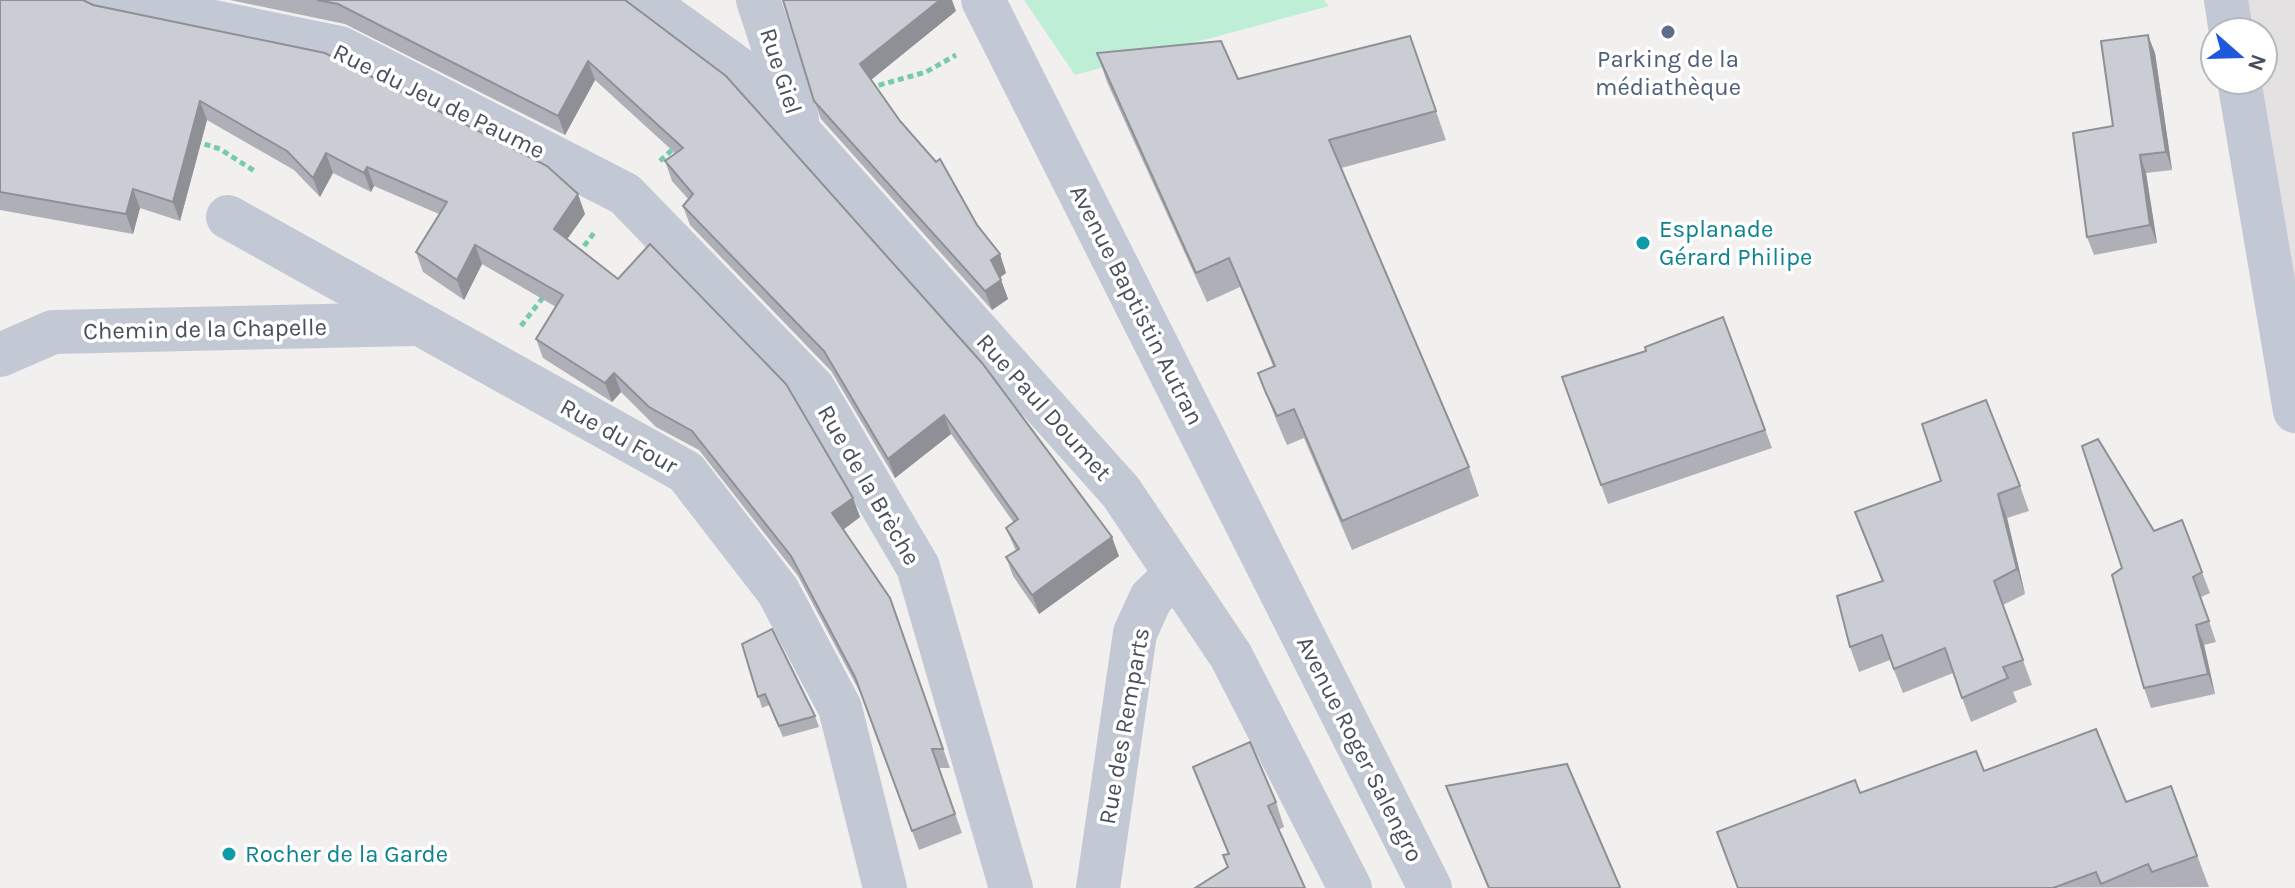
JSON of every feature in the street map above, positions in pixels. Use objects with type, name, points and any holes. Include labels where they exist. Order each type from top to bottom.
[{"type":"street","name":"Rue du Jeu de Paume","points":[[106,0],[340,48],[625,194]]},
{"type":"street","name":"Rue Paul Doumet","points":[[643,0],[750,77],[1121,492],[1174,576],[1231,656],[1350,888]]},
{"type":"street","name":"Rue Giel","points":[[758,0],[805,142]]},
{"type":"street","name":"Avenue Baptistin Autran","points":[[983,0],[1291,611]]},
{"type":"street","points":[[2242,96],[2295,411]]},
{"type":"street","name":"Rue de la Brèche","points":[[625,194],[813,388],[918,567],[1011,888]]},
{"type":"street","name":"Rue du Four","points":[[228,217],[414,324],[686,472],[778,591],[840,708],[885,888]]},
{"type":"street","name":"Chemin de la Chapelle","points":[[0,355],[53,332],[414,324]]},
{"type":"street","name":"Rue des Remparts","points":[[1098,888],[1135,633],[1151,598],[1174,576]]},
{"type":"street","name":"Avenue Roger Salengro","points":[[1291,611],[1430,888]]},
{"type":"path","points":[[863,90],[926,72],[959,53]]},
{"type":"path","points":[[574,258],[625,194],[682,141]]},
{"type":"path","points":[[542,394],[517,331],[546,294]]},
{"type":"shaded area","points":[[2226,0],[2295,0],[2295,411],[2242,96],[2279,96],[2279,16],[2228,16]]},
{"type":"green space","points":[[1024,0],[1324,0],[1329,6],[1075,75]]},
{"type":"building","points":[[0,0],[83,0],[93,5],[325,53],[547,166],[578,194],[554,229],[618,279],[650,244],[786,384],[853,498],[832,513],[890,598],[943,749],[932,749],[955,814],[912,831],[855,677],[791,556],[692,431],[649,407],[614,373],[605,383],[536,339],[563,295],[475,245],[457,280],[416,252],[447,202],[367,167],[364,173],[326,153],[313,178],[287,151],[200,101],[173,202],[133,189],[126,214],[0,192]]},
{"type":"building","points":[[317,0],[625,0],[726,76],[982,363],[1112,537],[1032,595],[1006,557],[1019,549],[1006,528],[1018,519],[944,415],[888,459],[824,351],[683,206],[693,194],[665,161],[683,148],[588,61],[558,116],[338,4]]},
{"type":"building","points":[[783,0],[940,0],[860,64],[900,121],[936,162],[940,159],[977,225],[1000,254],[991,260],[1001,280],[985,291],[814,101]]},
{"type":"building","points":[[2148,35],[2166,152],[2140,155],[2150,225],[2087,237],[2073,133],[2113,126],[2101,41]]},
{"type":"building","points":[[1410,36],[1436,111],[1329,140],[1469,467],[1342,521],[1294,409],[1277,416],[1266,393],[1258,373],[1275,366],[1229,258],[1196,273],[1097,53],[1221,41],[1238,79]]},
{"type":"building","points":[[1723,317],[1765,430],[1601,485],[1562,377],[1646,351],[1645,347]]},
{"type":"building","points":[[1986,400],[2020,486],[1998,494],[2017,569],[1994,581],[2023,660],[2003,667],[2008,678],[1962,698],[1945,648],[1894,669],[1882,635],[1850,647],[1837,596],[1883,581],[1855,512],[1941,481],[1922,424]]},
{"type":"building","points":[[2098,439],[2154,531],[2182,520],[2202,572],[2193,577],[2209,621],[2196,625],[2208,674],[2144,688],[2112,575],[2122,568],[2082,446]]},
{"type":"building","points":[[772,629],[815,716],[779,726],[765,694],[758,697],[742,644]]},
{"type":"building","points":[[2096,729],[2126,802],[2171,786],[2197,856],[2152,872],[2148,864],[2101,884],[2096,872],[2053,888],[1738,888],[1717,832],[1855,780],[1860,793],[1976,751],[1984,771]]},
{"type":"building","points":[[1250,742],[1276,802],[1268,806],[1305,888],[1195,888],[1228,867],[1223,855],[1229,854],[1193,767]]},
{"type":"building","points":[[1567,764],[1620,887],[1489,888],[1446,786]]},
{"type":"place","name":"Parking de la médiathèque","points":[[1668,32]]},
{"type":"place","name":"Esplanade Gérard Philipe","points":[[1643,243]]},
{"type":"place","name":"Rocher de la Garde","points":[[229,854]]}]
